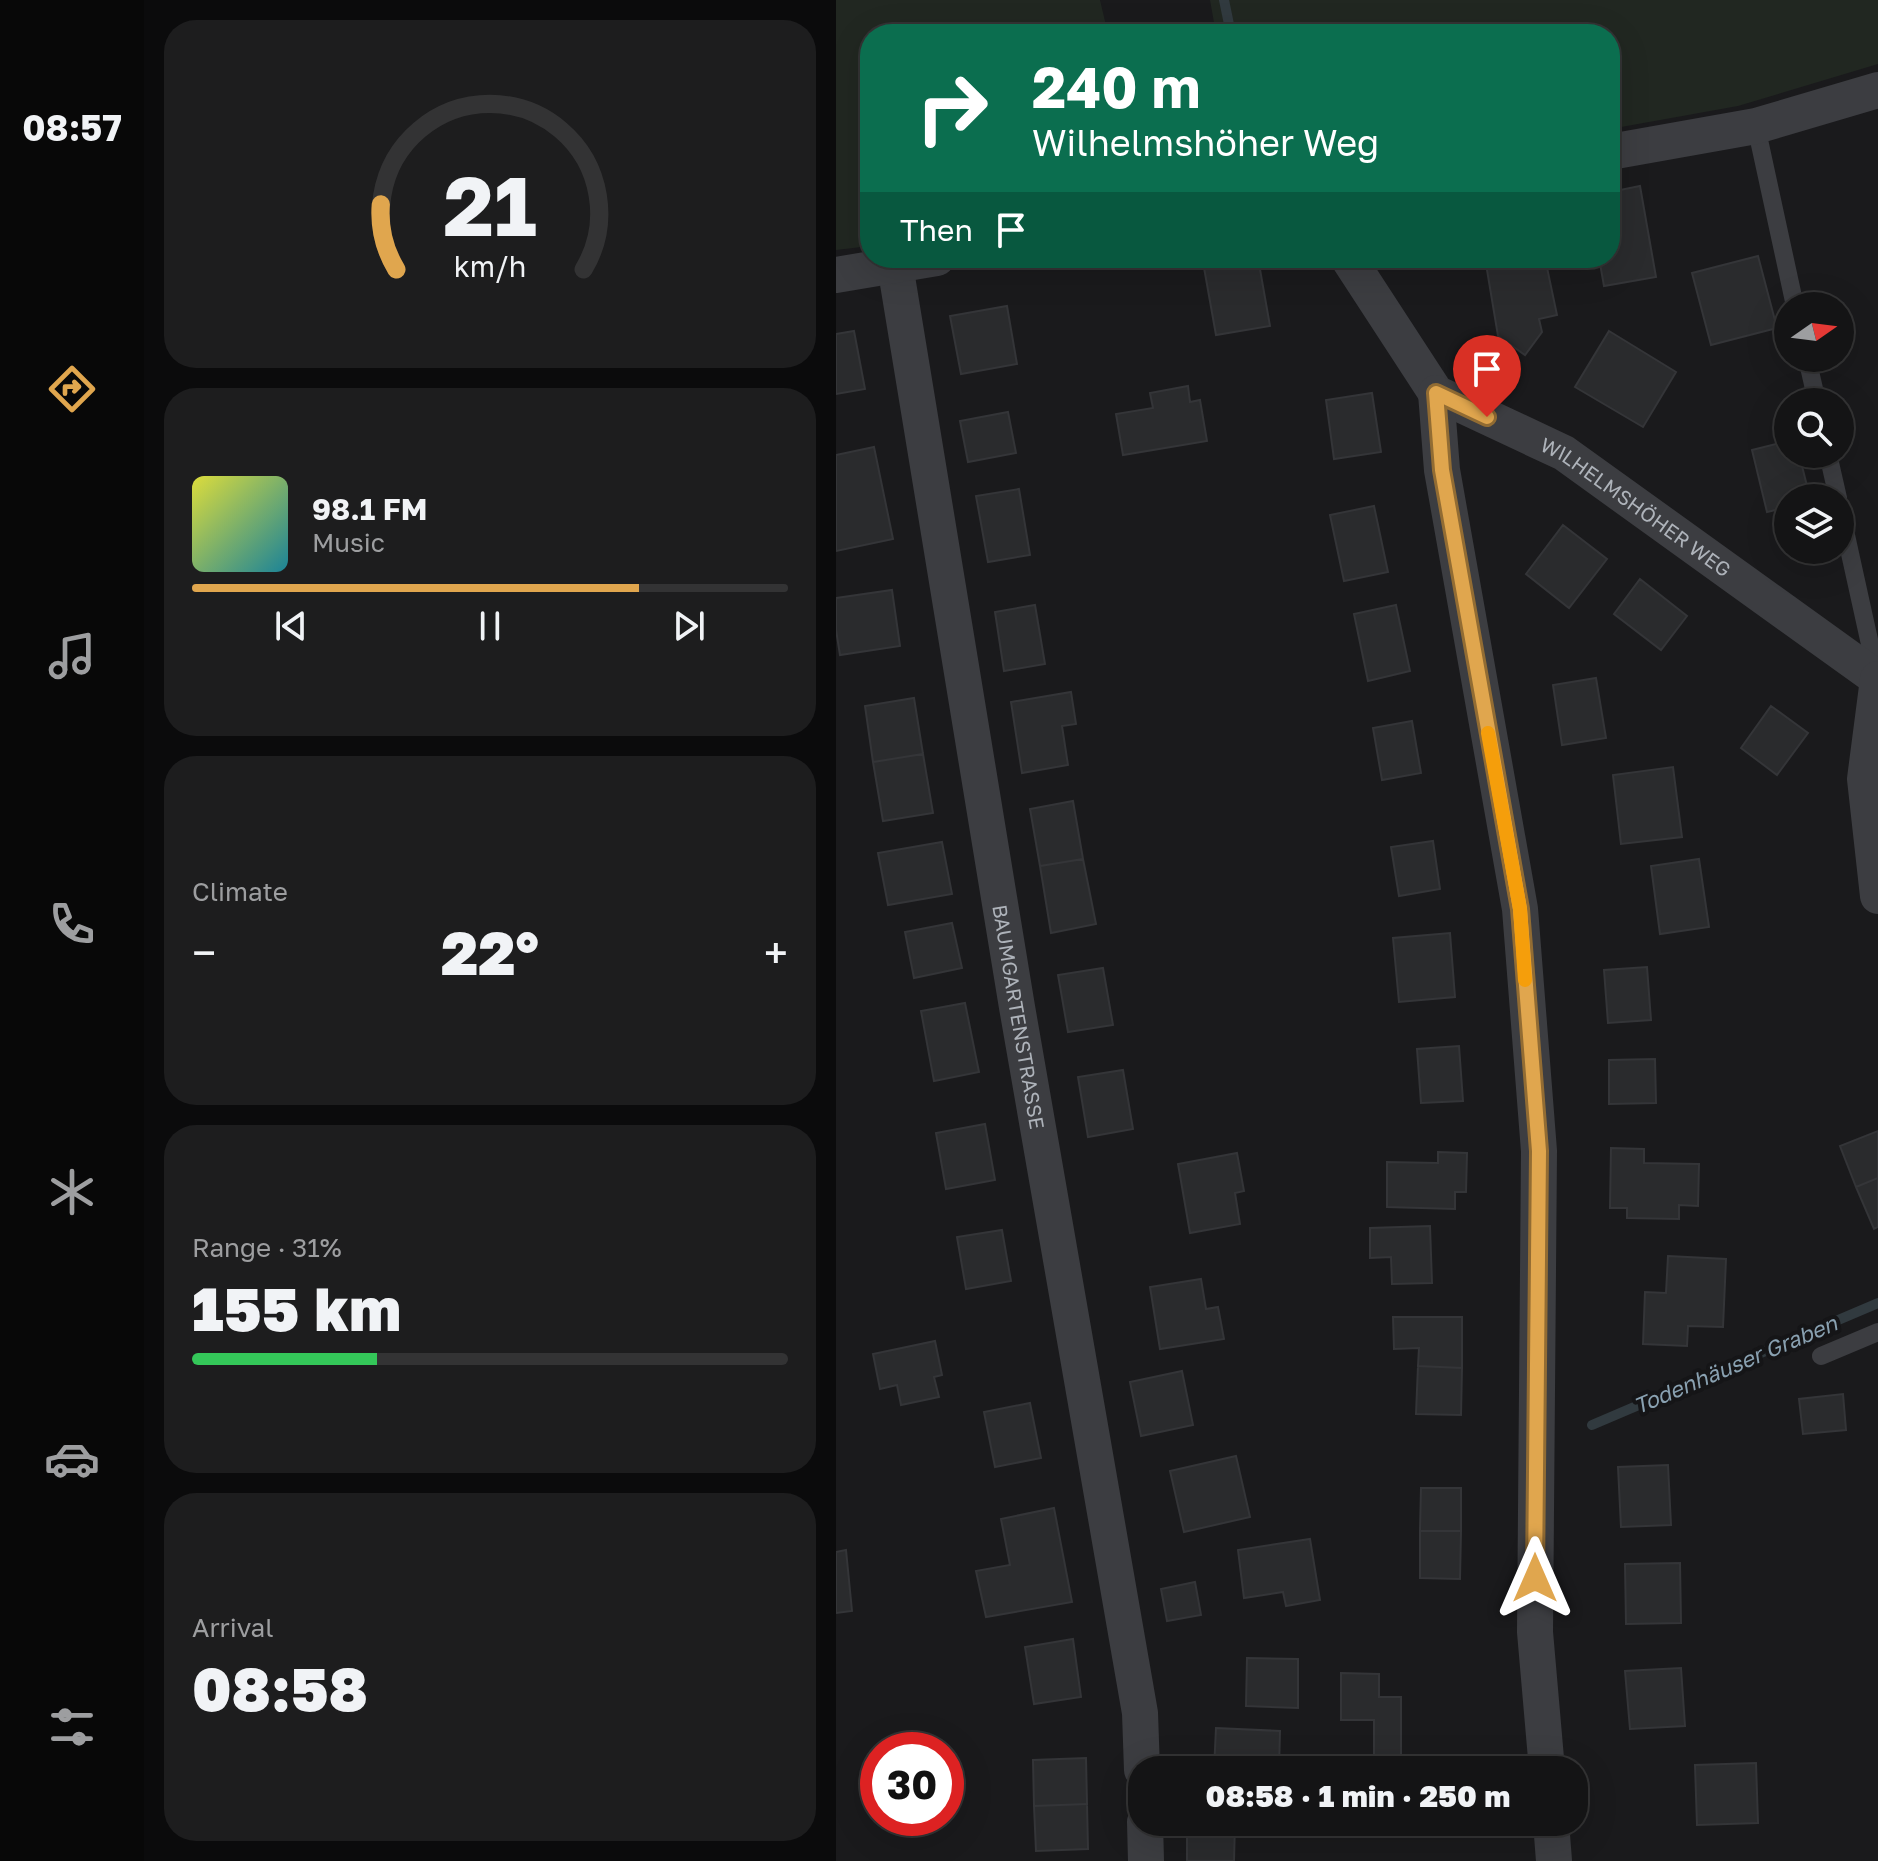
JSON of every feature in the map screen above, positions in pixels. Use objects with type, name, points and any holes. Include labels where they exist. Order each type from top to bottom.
[{"type":"street","points":[[1620,150],[1756,126],[1878,90]]},
{"type":"street","points":[[836,275],[877,268]]},
{"type":"street","name":"BAUMGARTENSTRASSE","points":[[895,268],[1020,1022],[1140,1713],[1142,1756]]},
{"type":"street","points":[[1355,268],[1436,393],[1442,470],[1520,909],[1539,1151],[1535,1632],[1546,1756]]},
{"type":"street","name":"WILHELMSHÖHER WEG","points":[[1436,393],[1564,453],[1878,679]]},
{"type":"street","points":[[1878,679],[1865,779],[1878,896]]},
{"type":"street","points":[[1145,1836],[1146,1861]]},
{"type":"street","points":[[1552,1836],[1554,1861]]},
{"type":"lane","points":[[1756,126],[1792,292]]},
{"type":"lane","points":[[1852,564],[1878,679]]},
{"type":"lane","points":[[1821,1356],[1878,1332]]},
{"type":"shaded area","points":[[836,0],[1100,0],[1106,24],[860,24],[860,247],[836,250]]},
{"type":"shaded area","points":[[1210,0],[1878,0],[1878,64],[1738,106],[1620,127],[1620,24],[1214,24]]},
{"type":"building","points":[[1640,186],[1656,277],[1604,286],[1601,268],[1620,268],[1620,190]]},
{"type":"building","points":[[1758,256],[1774,317],[1774,329],[1711,345],[1692,273]]},
{"type":"building","points":[[1204,268],[1260,268],[1270,326],[1216,335]]},
{"type":"building","points":[[1487,268],[1547,268],[1557,315],[1539,319],[1542,332],[1525,355],[1498,336]]},
{"type":"building","points":[[1007,306],[1017,364],[961,374],[950,316]]},
{"type":"building","points":[[854,331],[865,389],[836,394],[836,334]]},
{"type":"building","points":[[1609,331],[1676,372],[1643,427],[1575,387]]},
{"type":"building","points":[[1188,386],[1190,402],[1200,400],[1207,441],[1123,455],[1116,414],[1153,408],[1150,393]]},
{"type":"building","points":[[1372,393],[1381,452],[1334,459],[1326,400]]},
{"type":"building","points":[[1008,412],[1016,453],[968,462],[960,421]]},
{"type":"building","points":[[1774,444],[1774,468],[1802,468],[1806,484],[1774,484],[1774,510],[1767,512],[1752,450]]},
{"type":"building","points":[[874,447],[893,539],[836,551],[836,455]]},
{"type":"building","points":[[1019,489],[1030,555],[988,562],[976,496]]},
{"type":"building","points":[[1374,506],[1388,572],[1344,581],[1330,515]]},
{"type":"building","points":[[1563,525],[1607,559],[1569,608],[1526,574]]},
{"type":"building","points":[[1640,579],[1687,616],[1661,650],[1614,614]]},
{"type":"building","points":[[892,590],[900,646],[840,655],[836,598]]},
{"type":"building","points":[[1035,605],[1045,664],[1004,671],[995,612]]},
{"type":"building","points":[[1396,605],[1410,671],[1368,681],[1354,614]]},
{"type":"building","points":[[1596,678],[1606,738],[1562,745],[1553,685]]},
{"type":"building","points":[[1071,692],[1076,724],[1062,726],[1068,765],[1022,773],[1011,702]]},
{"type":"building","points":[[914,698],[923,754],[873,762],[865,706]]},
{"type":"building","points":[[1771,706],[1808,733],[1777,775],[1741,748]]},
{"type":"building","points":[[1412,721],[1421,773],[1382,780],[1373,728]]},
{"type":"building","points":[[923,754],[933,813],[883,821],[873,762]]},
{"type":"building","points":[[1673,767],[1682,837],[1621,844],[1613,775]]},
{"type":"building","points":[[1073,801],[1083,859],[1040,866],[1030,809]]},
{"type":"building","points":[[1433,841],[1440,889],[1399,896],[1391,847]]},
{"type":"building","points":[[942,842],[952,894],[888,905],[878,853]]},
{"type":"building","points":[[1083,859],[1096,924],[1051,933],[1040,866]]},
{"type":"building","points":[[1699,859],[1709,927],[1660,934],[1651,866]]},
{"type":"building","points":[[952,923],[962,968],[914,978],[905,932]]},
{"type":"building","points":[[1450,933],[1455,997],[1399,1002],[1393,938]]},
{"type":"building","points":[[1647,967],[1651,1020],[1608,1023],[1604,970]]},
{"type":"building","points":[[1103,968],[1113,1025],[1068,1032],[1058,975]]},
{"type":"building","points":[[965,1003],[979,1072],[934,1081],[921,1011]]},
{"type":"building","points":[[1459,1046],[1463,1101],[1421,1103],[1417,1049]]},
{"type":"building","points":[[1655,1059],[1656,1103],[1609,1104],[1609,1060]]},
{"type":"building","points":[[1123,1070],[1133,1129],[1088,1137],[1078,1077]]},
{"type":"building","points":[[985,1124],[995,1180],[946,1189],[936,1133]]},
{"type":"building","points":[[1878,1131],[1878,1178],[1856,1187],[1840,1146]]},
{"type":"building","points":[[1611,1148],[1644,1149],[1644,1163],[1699,1164],[1698,1206],[1679,1205],[1679,1219],[1627,1218],[1627,1208],[1610,1208]]},
{"type":"building","points":[[1438,1152],[1467,1153],[1466,1192],[1455,1192],[1455,1209],[1387,1207],[1387,1162],[1438,1163]]},
{"type":"building","points":[[1237,1153],[1244,1191],[1235,1193],[1240,1224],[1190,1233],[1178,1164]]},
{"type":"building","points":[[1878,1178],[1878,1227],[1874,1229],[1856,1187]]},
{"type":"building","points":[[1430,1226],[1432,1283],[1392,1284],[1391,1257],[1370,1258],[1370,1228]]},
{"type":"building","points":[[1002,1230],[1011,1281],[966,1289],[957,1237]]},
{"type":"building","points":[[1668,1256],[1726,1259],[1723,1327],[1688,1326],[1687,1346],[1643,1344],[1645,1292],[1666,1293]]},
{"type":"building","points":[[1201,1279],[1206,1309],[1218,1307],[1224,1339],[1160,1349],[1150,1287]]},
{"type":"building","points":[[1393,1317],[1462,1317],[1462,1368],[1418,1366],[1419,1348],[1394,1349]]},
{"type":"building","points":[[935,1341],[942,1375],[934,1377],[939,1397],[901,1405],[897,1385],[880,1389],[873,1354]]},
{"type":"building","points":[[1418,1366],[1462,1368],[1461,1415],[1416,1414]]},
{"type":"building","points":[[1182,1371],[1193,1425],[1141,1436],[1130,1382]]},
{"type":"building","points":[[1843,1394],[1846,1430],[1803,1434],[1799,1399]]},
{"type":"building","points":[[1030,1403],[1041,1458],[995,1467],[984,1412]]},
{"type":"building","points":[[1236,1456],[1250,1517],[1184,1532],[1170,1471]]},
{"type":"building","points":[[1668,1465],[1671,1525],[1621,1527],[1618,1467]]},
{"type":"building","points":[[1421,1488],[1461,1488],[1461,1531],[1420,1531]]},
{"type":"building","points":[[1054,1508],[1072,1602],[986,1617],[976,1571],[1010,1565],[1001,1519]]},
{"type":"building","points":[[1420,1531],[1461,1531],[1460,1579],[1420,1578]]},
{"type":"building","points":[[1310,1539],[1320,1600],[1286,1606],[1283,1592],[1244,1598],[1238,1550]]},
{"type":"building","points":[[846,1550],[852,1611],[836,1613],[836,1552]]},
{"type":"building","points":[[1680,1563],[1681,1623],[1626,1624],[1625,1564]]},
{"type":"building","points":[[1195,1582],[1201,1615],[1167,1621],[1161,1589]]},
{"type":"building","points":[[1073,1639],[1081,1697],[1034,1704],[1025,1647]]},
{"type":"building","points":[[1247,1658],[1298,1659],[1298,1708],[1246,1706]]},
{"type":"building","points":[[1681,1668],[1685,1726],[1630,1729],[1625,1671]]},
{"type":"building","points":[[1341,1673],[1379,1674],[1379,1697],[1401,1697],[1401,1756],[1374,1756],[1374,1720],[1341,1720]]},
{"type":"building","points":[[1216,1728],[1280,1731],[1279,1756],[1215,1756]]},
{"type":"building","points":[[1086,1758],[1087,1804],[1034,1806],[1033,1760]]},
{"type":"building","points":[[1756,1763],[1758,1823],[1697,1825],[1695,1765]]},
{"type":"building","points":[[1087,1804],[1088,1849],[1036,1851],[1034,1806]]},
{"type":"building","points":[[1187,1836],[1235,1836],[1234,1861],[1187,1861]]},
{"type":"waterway","points":[[1224,0],[1229,24]]},
{"type":"waterway","name":"Todenhäuser Graben","points":[[1592,1425],[1878,1303]]},
{"type":"slow traffic","points":[[1488,733],[1520,909],[1525,980]]},
{"type":"route","points":[[1487,417],[1436,393],[1442,470],[1520,909],[1539,1151],[1535,1578]]}]
